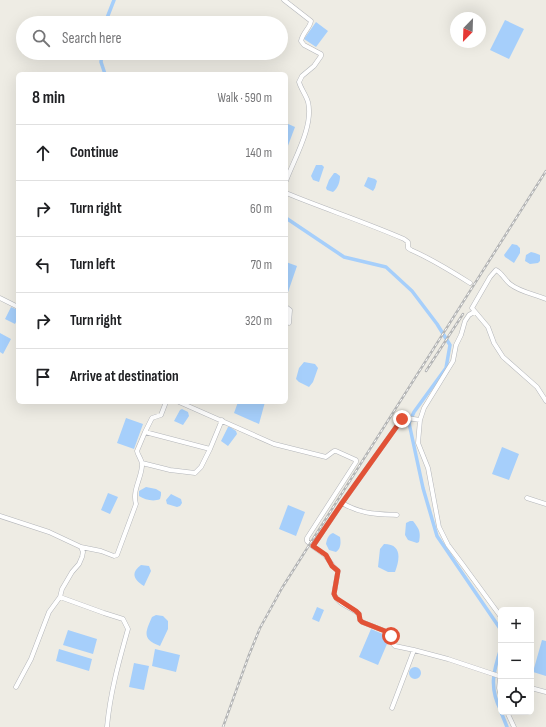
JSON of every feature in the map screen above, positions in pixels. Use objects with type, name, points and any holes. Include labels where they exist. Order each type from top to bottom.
[{"type":"street","points":[[284,0],[310,21],[310,24],[302,35],[301,41],[304,45],[321,54],[314,66],[302,76],[299,82],[307,100],[308,115],[303,138],[288,176]]},
{"type":"street","points":[[288,194],[363,221],[407,240],[408,248],[410,250],[430,258],[437,264],[470,283]]},
{"type":"street","points":[[546,299],[514,286],[496,270],[490,277],[472,308],[488,327],[494,343],[503,357],[537,387],[546,401]]},
{"type":"street","points":[[0,298],[16,306]]},
{"type":"street","points":[[288,308],[290,310],[289,323]]},
{"type":"street","points":[[474,312],[469,315],[465,321],[456,345],[453,361],[424,408],[420,420],[418,443],[428,468],[439,526],[448,546],[464,565],[498,613]]},
{"type":"street","points":[[0,516],[49,532],[81,547],[101,551],[114,556],[117,555],[136,504],[135,497],[142,465],[137,451],[152,418],[156,418],[161,415],[165,404]]},
{"type":"street","points":[[184,404],[284,448],[326,457],[336,451],[356,460],[307,536],[307,541],[326,555],[332,566],[338,571],[334,594],[336,598],[356,611],[362,622],[390,633],[392,644],[395,646],[448,659],[498,677]]},
{"type":"street","points":[[313,546],[402,419],[407,418],[420,420]]},
{"type":"street","points":[[142,462],[170,470],[196,473],[201,467],[210,449],[222,420]]},
{"type":"street","points":[[145,432],[210,449]]},
{"type":"street","points":[[527,498],[546,504]]},
{"type":"street","points":[[342,503],[370,514],[397,515]]},
{"type":"street","points":[[16,687],[31,660],[48,612],[60,597],[65,583],[79,564],[82,557],[81,547]]},
{"type":"street","points":[[60,597],[123,619],[128,629],[111,696],[107,727]]},
{"type":"street","points":[[392,708],[414,650]]},
{"type":"street","points":[[534,689],[546,692]]},
{"type":"street","points":[[508,715],[514,727]]},
{"type":"water","points":[[505,20],[524,29],[509,59],[490,50]]},
{"type":"water","points":[[316,22],[328,31],[316,47],[304,39]]},
{"type":"water","points":[[288,124],[295,127],[288,146]]},
{"type":"water","points":[[316,165],[322,165],[324,167],[319,182],[313,180],[311,176]]},
{"type":"water","points":[[334,173],[340,176],[340,178],[337,187],[333,192],[327,190],[326,188]]},
{"type":"water","points":[[368,177],[377,181],[373,191],[364,186]]},
{"type":"water","points":[[512,244],[517,245],[520,248],[520,253],[514,263],[504,255]]},
{"type":"water","points":[[531,252],[540,255],[540,261],[538,263],[530,264],[525,261],[526,255]]},
{"type":"water","points":[[288,263],[297,266],[288,292]]},
{"type":"water","points":[[11,307],[16,309],[15,324],[5,319]]},
{"type":"water","points":[[0,333],[11,339],[3,354],[0,352]]},
{"type":"water","points":[[304,362],[315,364],[318,368],[313,382],[309,387],[296,379],[299,368]]},
{"type":"water","points":[[237,404],[264,404],[259,424],[234,413]]},
{"type":"water","points":[[182,409],[188,412],[189,416],[183,425],[174,421]]},
{"type":"water","points":[[126,418],[143,424],[134,449],[117,443]]},
{"type":"water","points":[[228,427],[236,431],[237,434],[228,446],[221,441]]},
{"type":"water","points":[[502,447],[519,454],[509,480],[492,474]]},
{"type":"water","points":[[146,487],[156,489],[161,492],[160,499],[150,500],[139,496],[139,491]]},
{"type":"water","points":[[108,493],[118,497],[110,514],[101,510]]},
{"type":"water","points":[[171,494],[181,499],[182,503],[180,506],[177,507],[167,504],[166,500]]},
{"type":"water","points":[[288,505],[305,512],[296,536],[279,529]]},
{"type":"water","points":[[413,521],[419,530],[419,542],[417,543],[408,540],[405,535],[406,523]]},
{"type":"water","points":[[333,533],[340,537],[340,547],[336,552],[329,550],[326,544],[328,537]]},
{"type":"water","points":[[384,544],[390,545],[397,549],[398,562],[395,572],[388,572],[378,567],[380,549]]},
{"type":"water","points":[[141,565],[149,566],[151,571],[144,586],[136,579],[134,574]]},
{"type":"water","points":[[317,607],[324,610],[319,622],[312,619]]},
{"type":"water","points":[[156,615],[163,616],[168,621],[168,629],[160,646],[150,641],[147,635],[152,617]]},
{"type":"water","points":[[371,629],[390,637],[378,665],[359,657]]},
{"type":"water","points":[[68,630],[97,639],[93,654],[63,645]]},
{"type":"water","points":[[542,640],[546,641],[546,676],[534,672]]},
{"type":"water","points":[[59,649],[92,659],[89,671],[56,661]]},
{"type":"water","points":[[155,649],[180,655],[176,672],[152,666]]},
{"type":"water","points":[[134,663],[149,666],[144,690],[129,687]]},
{"type":"water","points":[[413,667],[417,667],[421,673],[417,679],[413,679],[409,675],[409,671]]},
{"type":"waterway","points":[[108,16],[114,0]]},
{"type":"waterway","points":[[101,60],[104,72]]},
{"type":"waterway","points":[[288,219],[344,257],[386,267],[412,291],[437,324],[450,345],[446,368],[414,412],[409,423],[423,488],[437,536],[498,626]]},
{"type":"waterway","points":[[498,658],[494,672],[494,687],[498,705]]},
{"type":"waterway","points":[[502,715],[507,727]]},
{"type":"railway","points":[[223,727],[260,628],[282,588],[546,171]]},
{"type":"railway","points":[[426,371],[463,314]]},
{"type":"route","points":[[391,636],[390,633],[362,622],[356,611],[336,598],[334,594],[338,571],[332,566],[330,559],[313,546],[402,419]]}]
